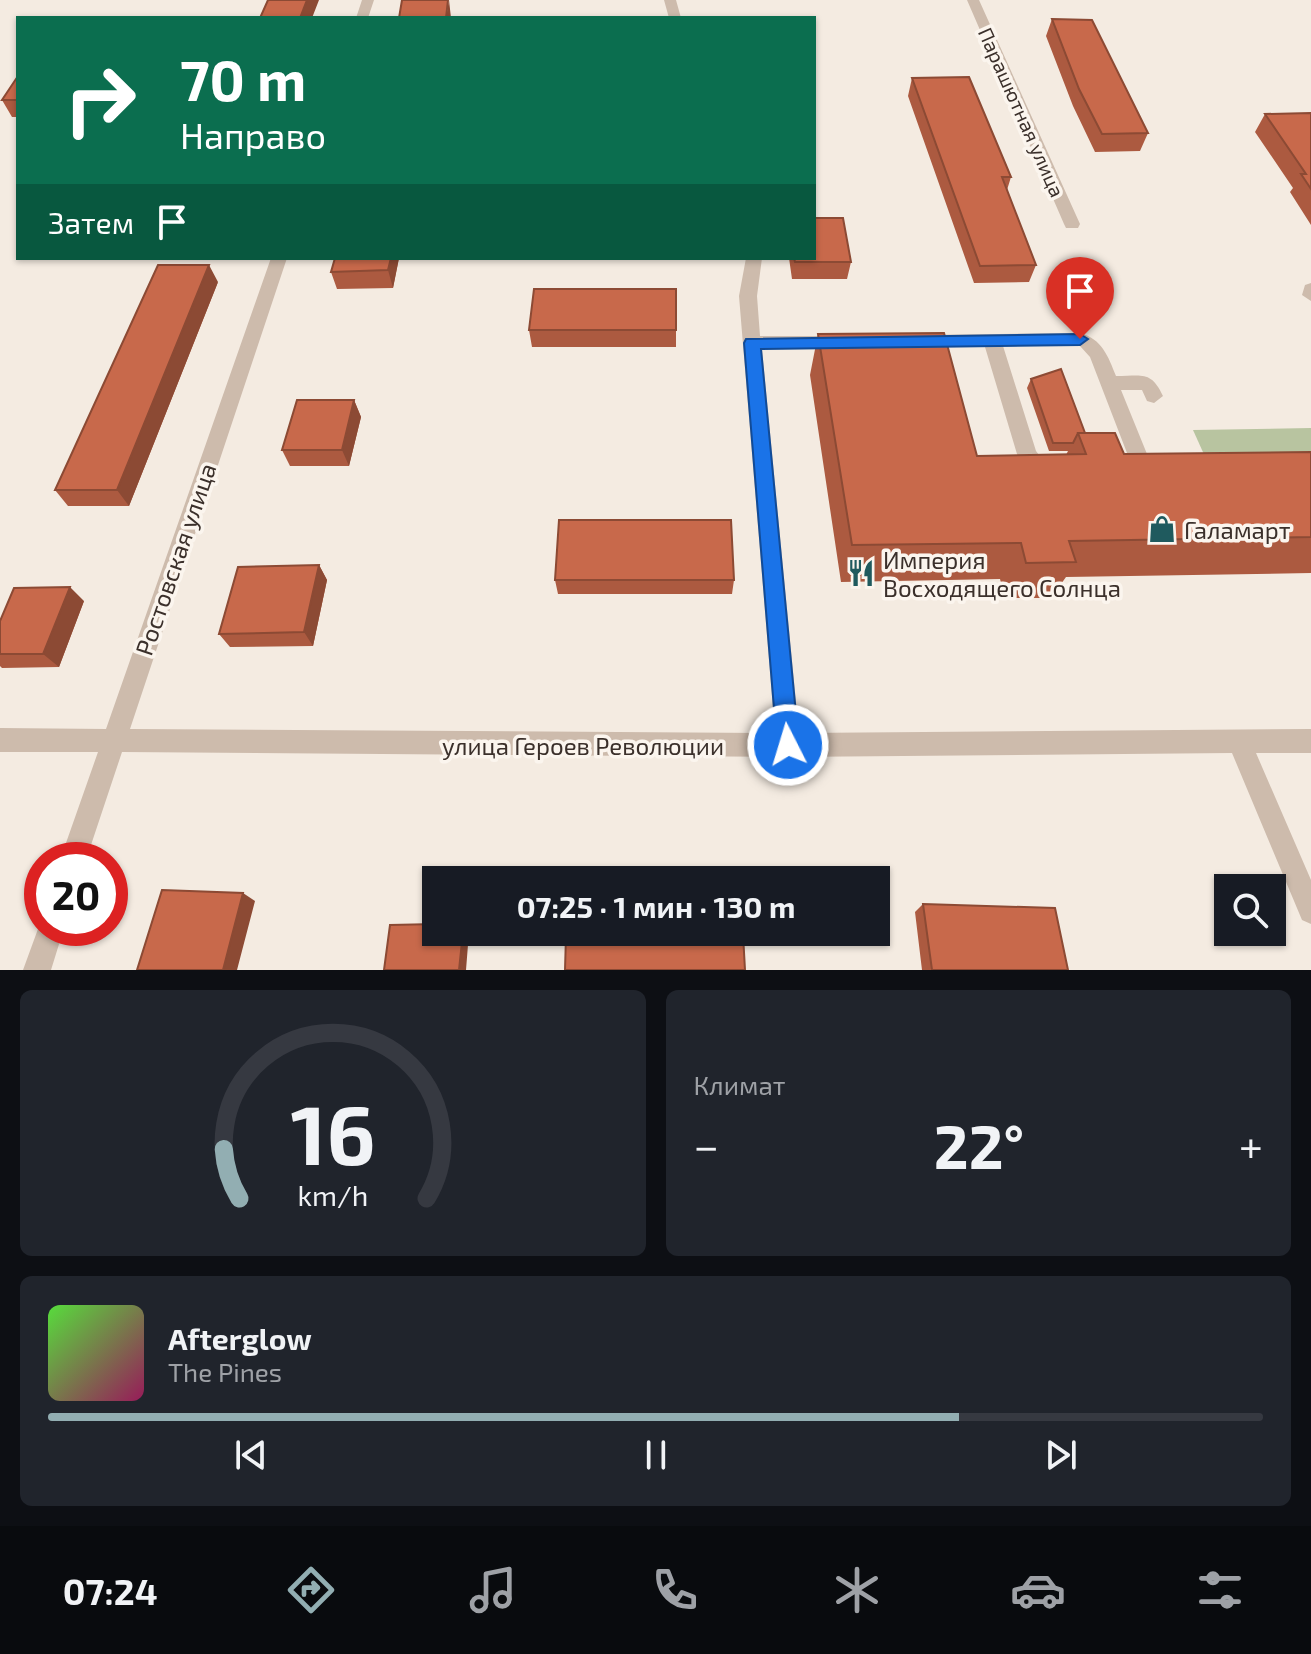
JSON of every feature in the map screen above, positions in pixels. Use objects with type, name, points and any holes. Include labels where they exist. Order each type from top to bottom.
[{"type":"street","name":"Парашютная улица","points":[[973,0],[1072,224]]},
{"type":"street","name":"Ростовская улица","points":[[79,842],[278,260]]},
{"type":"street","points":[[754,260],[748,296],[788,745]]},
{"type":"street","points":[[1311,289],[1311,295]]},
{"type":"street","points":[[900,342],[1080,339],[1089,342],[1096,349],[1137,454],[1136,459],[1129,463],[1100,463]]},
{"type":"street","points":[[992,341],[1027,454],[1033,462],[1042,464],[1071,463]]},
{"type":"street","points":[[752,343],[870,342]]},
{"type":"street","points":[[1109,383],[1148,383],[1154,396]]},
{"type":"street","name":"улица Героев Революции","points":[[0,740],[788,745],[1311,741]]},
{"type":"street","points":[[1239,742],[1311,911]]},
{"type":"street","points":[[37,970],[45,946]]},
{"type":"green space","points":[[1311,428],[1311,480],[1216,481],[1193,430]]},
{"type":"building","points":[[268,0],[307,0],[301,16],[261,16]]},
{"type":"building","points":[[402,0],[448,0],[446,16],[399,16]]},
{"type":"building","points":[[1052,19],[1092,20],[1148,133],[1102,134],[1079,89]]},
{"type":"building","points":[[969,77],[1011,177],[1002,177],[1036,265],[980,266],[912,78]]},
{"type":"building","points":[[16,79],[16,100],[2,100]]},
{"type":"building","points":[[1311,113],[1311,189],[1301,174],[1306,174],[1265,114]]},
{"type":"building","points":[[816,218],[843,218],[851,262],[795,262],[816,260]]},
{"type":"building","points":[[334,260],[390,260],[388,270],[331,272]]},
{"type":"building","points":[[158,265],[209,265],[117,490],[55,490]]},
{"type":"building","points":[[534,289],[676,289],[676,330],[529,330]]},
{"type":"building","points":[[944,333],[977,456],[1086,454],[1078,433],[1115,433],[1124,454],[1311,452],[1311,537],[1069,541],[1076,562],[1026,563],[1021,543],[852,545],[818,334]]},
{"type":"building","points":[[1061,369],[1085,433],[1078,433],[1073,443],[1053,443],[1031,379]]},
{"type":"building","points":[[297,400],[354,400],[342,450],[282,450]]},
{"type":"building","points":[[559,520],[731,520],[734,580],[555,580]]},
{"type":"building","points":[[319,565],[304,632],[219,634],[238,567]]},
{"type":"building","points":[[70,587],[43,654],[0,654],[0,621],[14,588]]},
{"type":"building","points":[[162,890],[243,893],[223,970],[137,970]]},
{"type":"building","points":[[923,904],[1055,908],[1068,970],[932,970]]},
{"type":"building","points":[[422,924],[422,946],[462,946],[459,970],[384,970],[390,925]]},
{"type":"building","points":[[566,946],[744,946],[745,970],[565,970]]},
{"type":"place","name":"Галамарт","points":[[1162,529]]},
{"type":"place","name":"Империя Восходящего Солнца","points":[[861,573]]},
{"type":"route","points":[[788,745],[752,343],[1080,339]]}]
